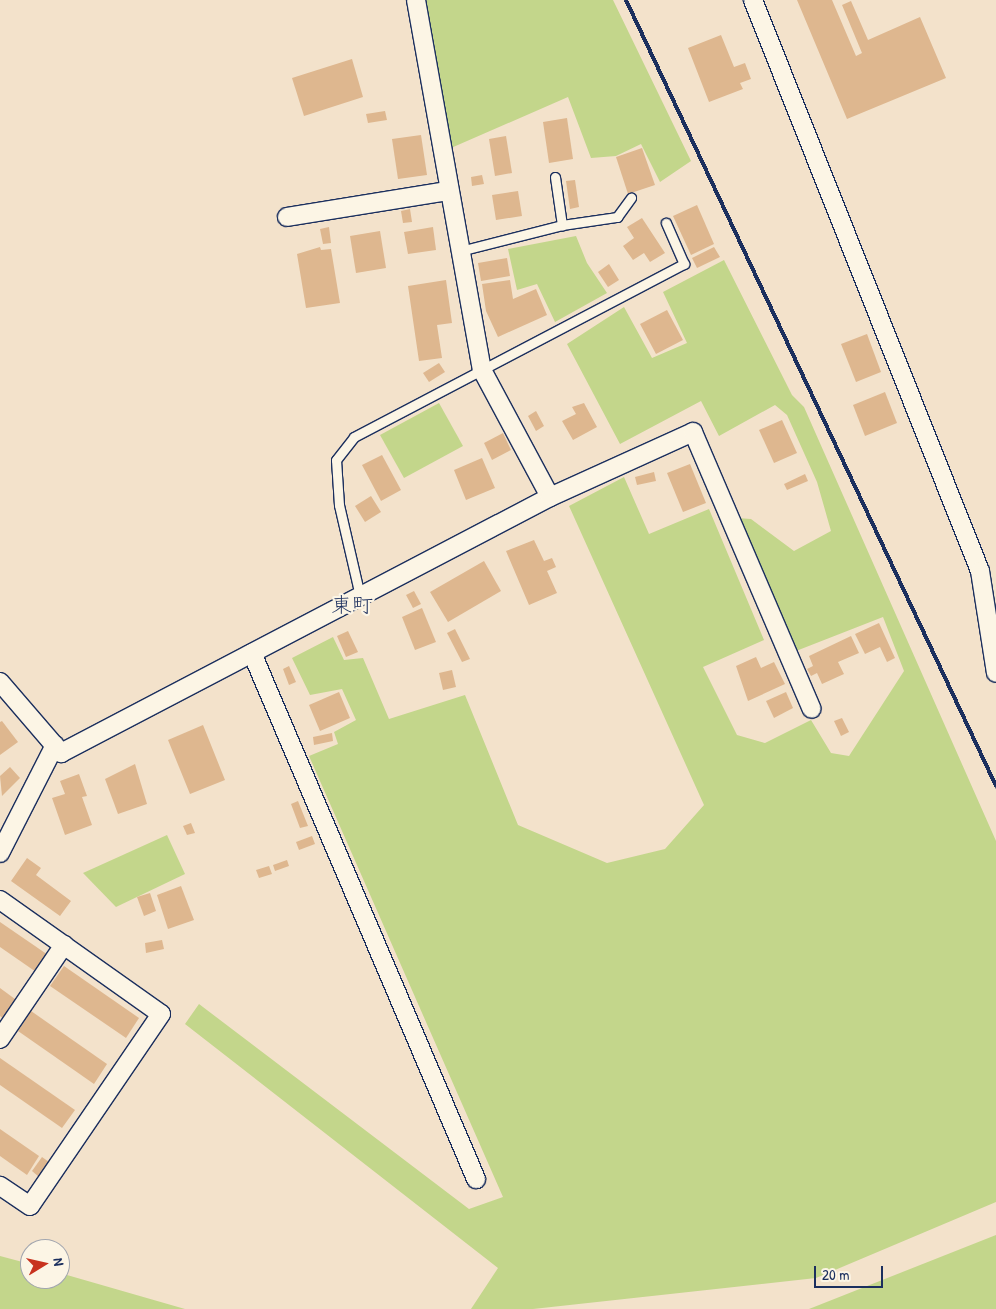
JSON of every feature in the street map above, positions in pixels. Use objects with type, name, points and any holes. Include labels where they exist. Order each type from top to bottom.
[{"type":"street","points":[[416,0],[448,191],[482,370],[550,497]]},
{"type":"street","points":[[753,0],[980,571],[992,607],[996,673]]},
{"type":"street","points":[[287,217],[448,191]]},
{"type":"street","points":[[0,682],[61,753],[550,497],[693,432],[812,710]]},
{"type":"street","points":[[252,653],[476,1180]]},
{"type":"street","points":[[0,853],[55,745]]},
{"type":"street","points":[[0,900],[161,1014],[30,1206],[0,1186]]},
{"type":"street","points":[[0,1039],[64,945]]},
{"type":"lane","points":[[556,177],[562,225]]},
{"type":"lane","points":[[460,251],[562,225],[617,217],[631,198]]},
{"type":"lane","points":[[360,596],[339,506],[336,460],[354,437],[684,264],[666,223]]},
{"type":"green space","points":[[426,0],[613,0],[691,161],[660,182],[641,144],[616,156],[591,158],[568,97],[451,148]]},
{"type":"green space","points":[[576,236],[587,263],[607,293],[555,322],[537,284],[517,290],[508,249]]},
{"type":"green space","points":[[724,260],[792,395],[804,407],[996,841],[996,1202],[816,1278],[533,1309],[471,1309],[498,1268],[185,1024],[199,1004],[469,1209],[503,1197],[309,756],[338,744],[334,732],[356,720],[342,689],[310,695],[292,658],[333,637],[344,660],[363,658],[389,719],[465,695],[518,825],[607,863],[665,849],[704,805],[569,506],[624,477],[649,534],[709,509],[764,640],[703,667],[737,735],[765,743],[811,720],[831,753],[849,756],[904,671],[883,617],[796,651],[737,518],[751,519],[794,551],[831,531],[817,482],[787,415],[775,405],[719,436],[701,401],[620,444],[567,344],[624,307],[652,358],[687,343],[663,292]]},
{"type":"green space","points":[[439,403],[463,446],[404,478],[380,435]]},
{"type":"green space","points":[[167,835],[185,874],[116,907],[83,873]]},
{"type":"green space","points":[[996,1235],[996,1309],[809,1309]]},
{"type":"green space","points":[[0,1256],[20,1261],[20,1289],[70,1289],[70,1276],[185,1309],[0,1309]]},
{"type":"building","points":[[797,0],[832,0],[856,56],[862,53],[842,5],[851,1],[868,40],[920,17],[946,78],[847,119]]},
{"type":"building","points":[[721,35],[734,67],[745,63],[751,79],[740,83],[743,89],[709,102],[688,48]]},
{"type":"building","points":[[352,59],[363,97],[304,116],[292,78]]},
{"type":"building","points":[[385,111],[387,120],[368,123],[366,114]]},
{"type":"building","points":[[567,118],[573,159],[549,163],[543,122]]},
{"type":"building","points":[[421,135],[427,175],[398,179],[392,139]]},
{"type":"building","points":[[506,136],[512,173],[495,176],[489,139]]},
{"type":"building","points":[[642,148],[655,185],[628,194],[616,157]]},
{"type":"building","points":[[482,175],[484,184],[472,186],[471,177]]},
{"type":"building","points":[[575,180],[579,207],[570,209],[566,181]]},
{"type":"building","points":[[518,191],[522,216],[496,220],[492,195]]},
{"type":"building","points":[[697,205],[714,244],[691,255],[673,216]]},
{"type":"building","points":[[410,209],[412,222],[403,223],[401,211]]},
{"type":"building","points":[[642,218],[665,253],[650,262],[644,253],[633,260],[623,246],[634,238],[627,227]]},
{"type":"building","points":[[329,227],[331,243],[323,244],[320,229]]},
{"type":"building","points":[[433,227],[436,250],[408,254],[404,232]]},
{"type":"building","points":[[380,231],[386,268],[356,273],[350,236]]},
{"type":"building","points":[[320,247],[321,250],[331,249],[340,303],[306,308],[297,254]]},
{"type":"building","points":[[714,247],[720,257],[697,268],[692,258]]},
{"type":"building","points":[[507,258],[510,276],[481,281],[478,263]]},
{"type":"building","points":[[609,264],[619,280],[608,287],[598,272]]},
{"type":"building","points":[[446,280],[452,323],[437,325],[442,358],[419,361],[408,286]]},
{"type":"building","points":[[510,280],[513,299],[536,289],[547,315],[498,337],[486,311],[482,284]]},
{"type":"building","points":[[667,310],[683,340],[656,354],[640,324]]},
{"type":"building","points":[[867,334],[881,372],[856,382],[841,344]]},
{"type":"building","points":[[439,363],[445,372],[429,382],[423,373]]},
{"type":"building","points":[[885,392],[897,423],[865,436],[853,405]]},
{"type":"building","points":[[584,403],[597,427],[573,440],[562,421],[576,414],[572,407]]},
{"type":"building","points":[[536,411],[544,426],[536,431],[528,416]]},
{"type":"building","points":[[782,420],[797,453],[774,463],[759,430]]},
{"type":"building","points":[[503,433],[511,450],[492,460],[484,443]]},
{"type":"building","points":[[382,455],[401,490],[381,501],[362,465]]},
{"type":"building","points":[[482,458],[495,488],[466,500],[454,470]]},
{"type":"building","points":[[690,464],[706,503],[683,512],[667,473]]},
{"type":"building","points":[[654,472],[656,481],[637,485],[635,477]]},
{"type":"building","points":[[805,474],[808,481],[787,490],[784,484]]},
{"type":"building","points":[[371,496],[381,512],[365,522],[355,506]]},
{"type":"building","points":[[534,540],[544,561],[552,558],[556,567],[547,571],[557,593],[529,605],[506,551]]},
{"type":"building","points":[[484,561],[501,591],[448,622],[430,592]]},
{"type":"building","points":[[414,591],[421,604],[413,608],[406,595]]},
{"type":"building","points":[[422,608],[436,642],[415,650],[402,617]]},
{"type":"building","points":[[879,623],[895,658],[887,662],[880,647],[865,654],[855,634]]},
{"type":"building","points":[[455,629],[470,659],[462,662],[447,633]]},
{"type":"building","points":[[348,631],[358,652],[346,657],[337,636]]},
{"type":"building","points":[[851,636],[859,653],[838,662],[844,674],[822,684],[817,673],[811,676],[807,669],[813,666],[809,656]]},
{"type":"building","points":[[756,657],[761,668],[774,662],[785,684],[748,701],[736,666]]},
{"type":"building","points":[[289,666],[296,682],[289,685],[283,669]]},
{"type":"building","points":[[452,670],[456,687],[443,690],[439,673]]},
{"type":"building","points":[[339,692],[350,718],[320,731],[309,705]]},
{"type":"building","points":[[786,692],[793,708],[774,718],[766,701]]},
{"type":"building","points":[[842,718],[849,732],[841,736],[834,721]]},
{"type":"building","points":[[2,721],[18,742],[0,755],[0,722]]},
{"type":"building","points":[[203,725],[225,780],[190,794],[168,740]]},
{"type":"building","points":[[332,733],[333,741],[314,745],[313,737]]},
{"type":"building","points":[[135,764],[147,804],[118,814],[105,779]]},
{"type":"building","points":[[10,767],[20,778],[2,796],[0,776]]},
{"type":"building","points":[[79,774],[87,796],[82,797],[92,825],[65,835],[52,798],[65,794],[60,781]]},
{"type":"building","points":[[298,801],[308,826],[300,828],[291,804]]},
{"type":"building","points":[[191,823],[195,833],[187,835],[183,826]]},
{"type":"building","points":[[312,836],[315,844],[299,850],[296,842]]},
{"type":"building","points":[[27,858],[41,868],[36,875],[71,901],[60,916],[11,881]]},
{"type":"building","points":[[287,860],[289,866],[275,871],[273,865]]},
{"type":"building","points":[[269,866],[272,874],[259,878],[256,870]]},
{"type":"building","points":[[181,886],[194,920],[168,929],[157,895]]},
{"type":"building","points":[[150,893],[156,911],[144,916],[137,897]]},
{"type":"building","points":[[0,922],[51,957],[39,974],[0,947]]},
{"type":"building","points":[[162,940],[164,949],[146,953],[145,943]]},
{"type":"building","points":[[64,966],[139,1018],[126,1038],[50,986]]},
{"type":"building","points":[[0,988],[19,1002],[6,1021],[0,1016]]},
{"type":"building","points":[[31,1011],[107,1064],[94,1084],[18,1031]]},
{"type":"building","points":[[0,1058],[75,1110],[62,1128],[0,1085]]},
{"type":"building","points":[[0,1129],[39,1156],[27,1175],[0,1156]]},
{"type":"building","points":[[42,1157],[49,1162],[39,1177],[32,1171]]},
{"type":"railway","points":[[626,0],[996,786]]},
{"type":"district","name":"東町","points":[[352,605]]}]
